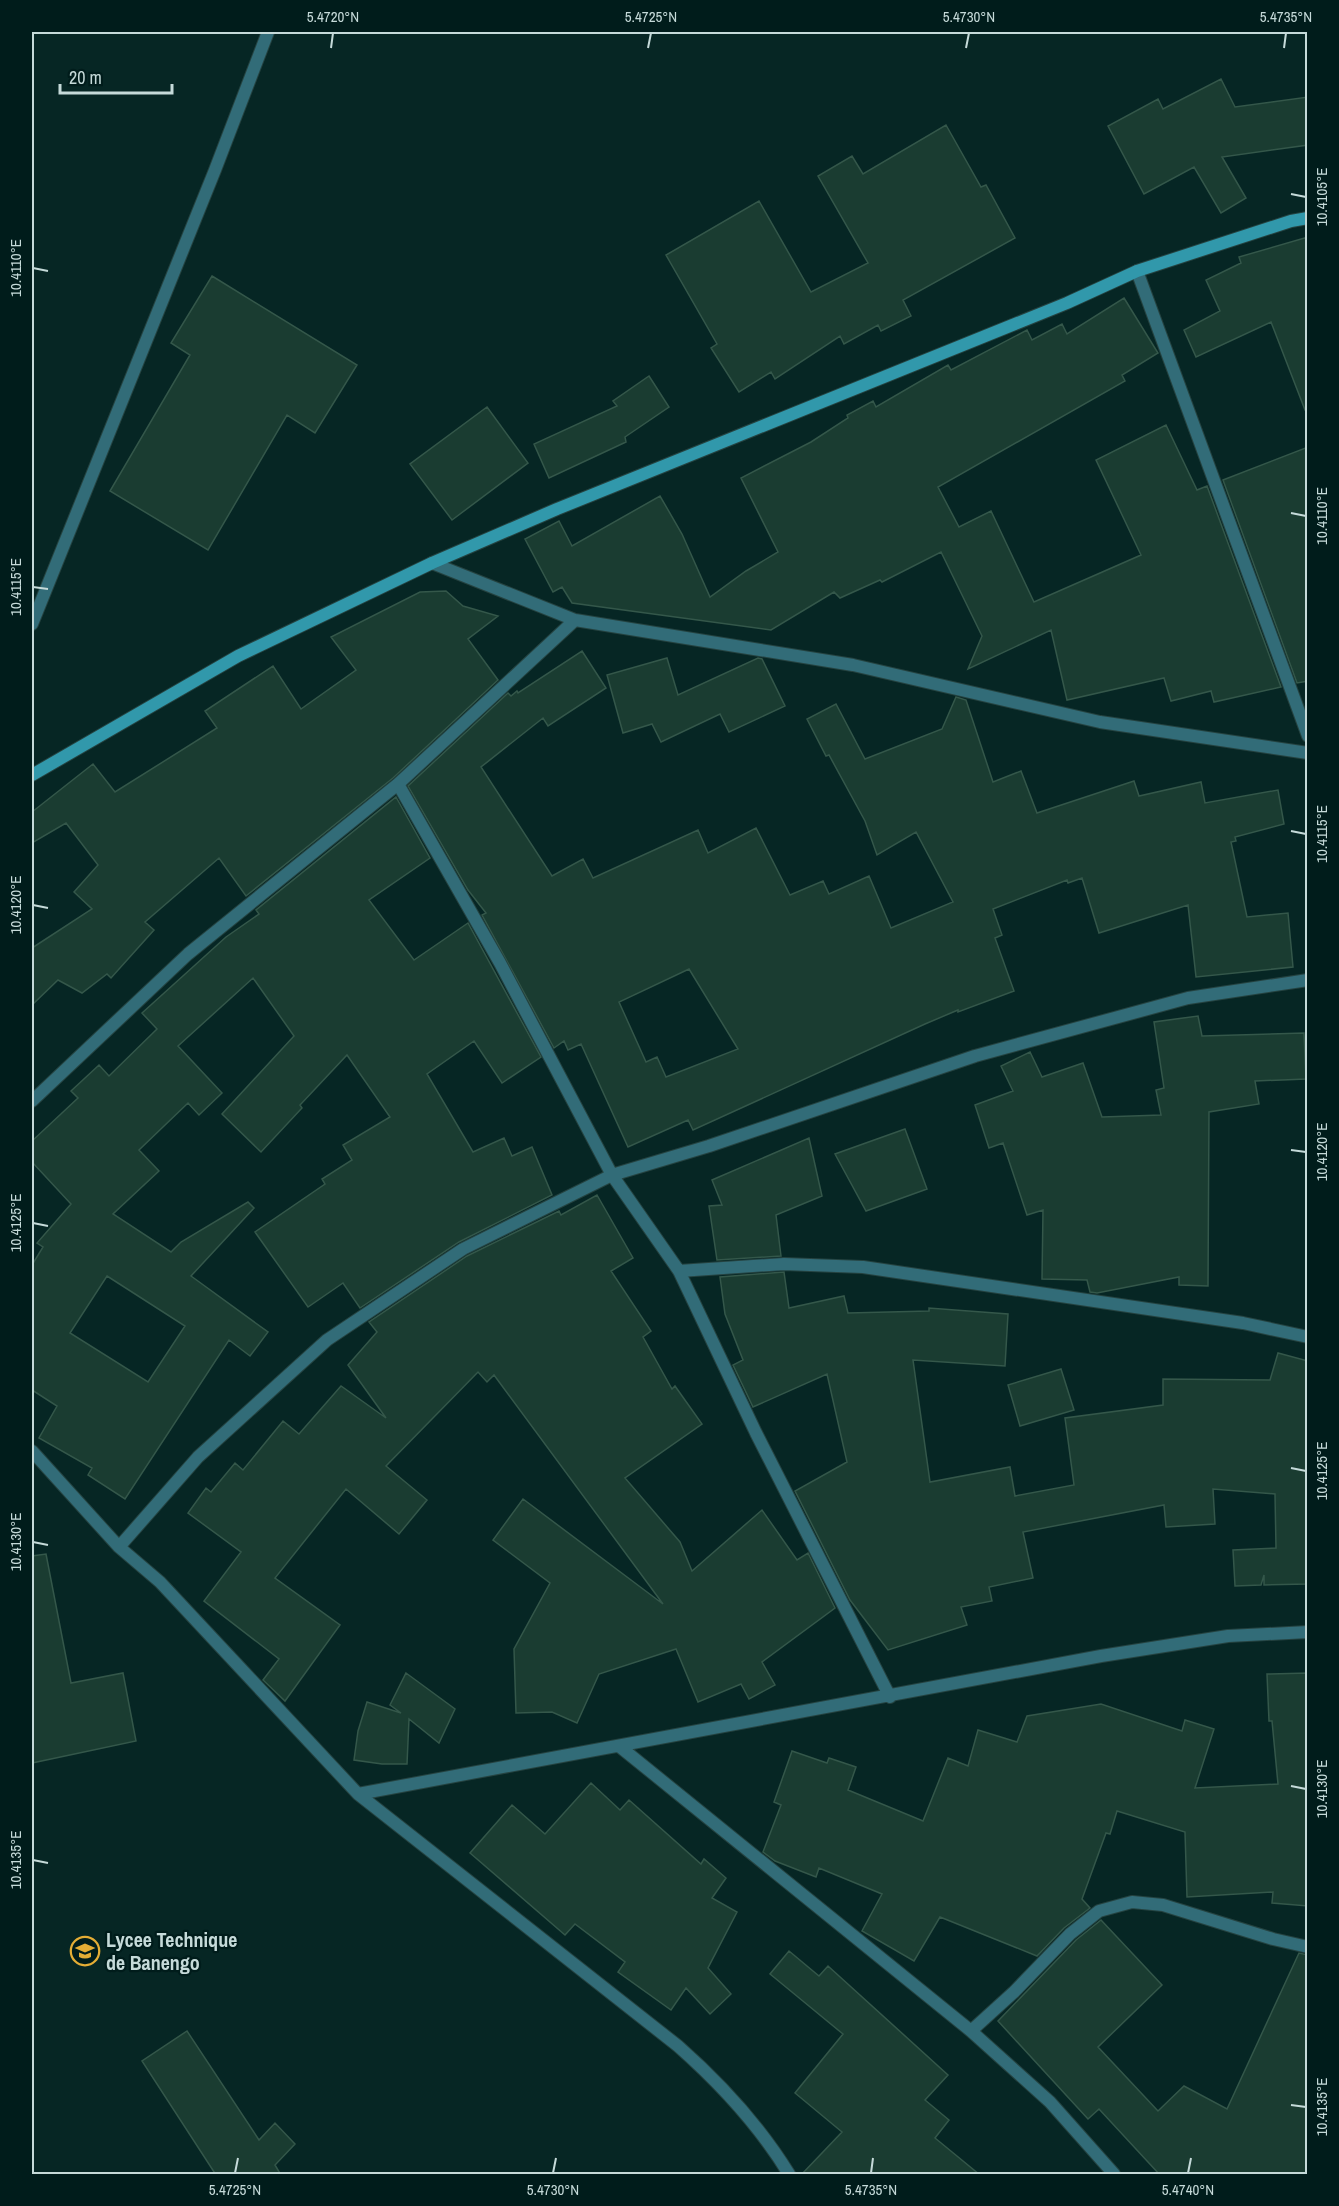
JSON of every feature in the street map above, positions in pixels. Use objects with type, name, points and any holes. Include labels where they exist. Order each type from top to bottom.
[{"type":"street","points":[[32,624],[215,171],[268,32]]},
{"type":"street","points":[[32,775],[238,656],[432,563],[568,504],[1067,303],[1137,271],[1291,221],[1308,218]]},
{"type":"street","points":[[1137,271],[1308,736]]},
{"type":"street","points":[[432,563],[575,620],[853,665],[1100,722],[1308,753]]},
{"type":"street","points":[[32,1101],[188,954],[398,784],[575,620]]},
{"type":"street","points":[[398,784],[500,963],[612,1175],[679,1270],[756,1433],[890,1697]]},
{"type":"street","points":[[119,1547],[198,1457],[327,1340],[463,1249],[612,1175],[709,1146],[986,1053],[1188,998],[1308,980]]},
{"type":"street","points":[[679,1270],[784,1264],[863,1267],[1243,1323],[1308,1337]]},
{"type":"street","points":[[32,1451],[119,1547],[160,1582],[358,1794],[678,2046],[715,2079],[770,2143],[789,2175]]},
{"type":"street","points":[[358,1794],[1101,1656],[1217,1638],[1308,1632]]},
{"type":"street","points":[[619,1746],[971,2031],[1050,2102],[1114,2175]]},
{"type":"street","points":[[971,2031],[1014,1992],[1070,1934],[1099,1911],[1132,1902],[1163,1905],[1273,1939],[1308,1947]]},
{"type":"building","points":[[1221,79],[1235,107],[1308,97],[1308,145],[1222,157],[1246,198],[1221,213],[1194,167],[1144,194],[1108,126],[1158,99],[1163,109]]},
{"type":"building","points":[[946,125],[981,187],[986,185],[1015,238],[903,300],[911,316],[881,331],[878,325],[844,344],[840,336],[775,379],[771,372],[739,392],[711,348],[717,344],[666,255],[759,201],[811,292],[868,263],[818,176],[852,156],[863,174]]},
{"type":"building","points":[[1308,237],[1308,410],[1305,410],[1271,322],[1196,357],[1184,330],[1220,311],[1206,280],[1241,263],[1239,257]]},
{"type":"building","points":[[212,276],[357,365],[315,433],[287,415],[208,550],[110,491],[190,355],[171,343]]},
{"type":"building","points":[[1124,298],[1158,353],[1122,375],[1125,381],[938,487],[959,527],[991,511],[1034,602],[1141,555],[1096,460],[1166,425],[1197,490],[1207,486],[1281,687],[1214,702],[1211,691],[1171,701],[1164,678],[1067,700],[1051,630],[968,669],[982,636],[941,552],[882,582],[880,580],[840,598],[834,592],[771,630],[572,603],[562,587],[553,592],[525,539],[559,521],[572,546],[660,496],[682,534],[710,597],[746,571],[778,552],[741,478],[811,442],[848,418],[847,415],[873,401],[876,407],[948,365],[951,370],[1027,330],[1032,340],[1062,324],[1067,334]]},
{"type":"building","points":[[649,376],[669,407],[625,437],[626,442],[549,478],[534,444],[617,406],[613,401]]},
{"type":"building","points":[[487,407],[528,463],[452,520],[410,464]]},
{"type":"building","points":[[1308,447],[1308,681],[1297,683],[1223,480]]},
{"type":"building","points":[[446,591],[463,606],[498,616],[468,639],[498,680],[393,778],[246,896],[219,858],[145,922],[154,930],[111,978],[107,974],[82,993],[58,980],[32,1005],[32,948],[92,909],[74,892],[98,865],[66,823],[32,843],[32,812],[93,764],[115,792],[217,728],[205,711],[273,666],[301,709],[356,670],[331,637],[420,592]]},
{"type":"building","points":[[582,651],[606,688],[548,726],[543,718],[481,767],[552,876],[583,859],[593,878],[698,830],[708,853],[756,828],[790,895],[823,881],[829,894],[869,876],[891,928],[953,902],[916,832],[877,855],[865,821],[807,719],[836,704],[865,759],[942,729],[956,697],[966,700],[993,782],[1021,771],[1037,813],[1134,781],[1139,796],[1201,782],[1205,803],[1278,790],[1284,824],[1235,837],[1236,841],[1231,842],[1247,917],[1288,913],[1293,967],[1196,977],[1188,905],[1099,933],[1082,878],[1068,883],[1067,880],[993,909],[1002,935],[995,938],[1014,991],[925,1024],[693,1130],[688,1120],[628,1147],[581,1044],[568,1050],[564,1041],[554,1048],[482,915],[486,913],[468,890],[408,786],[508,693],[511,696],[517,691],[518,693]],"holes":[[[689,969],[738,1049],[666,1077],[657,1057],[646,1062],[619,1002]]]},
{"type":"building","points":[[667,658],[678,695],[758,658],[762,659],[785,706],[729,732],[720,714],[661,742],[652,724],[623,733],[607,675]]},
{"type":"building","points":[[396,797],[430,858],[369,900],[414,960],[468,923],[541,1057],[502,1083],[474,1041],[427,1074],[473,1152],[504,1138],[512,1156],[532,1147],[552,1195],[459,1242],[360,1308],[343,1283],[308,1307],[255,1232],[325,1184],[322,1179],[352,1160],[343,1145],[390,1117],[347,1055],[300,1105],[302,1108],[261,1152],[222,1114],[294,1036],[253,978],[178,1046],[222,1093],[199,1115],[188,1103],[139,1150],[159,1171],[113,1214],[171,1252],[181,1242],[248,1202],[254,1208],[191,1276],[268,1332],[250,1356],[229,1340],[125,1499],[88,1475],[92,1468],[39,1438],[57,1406],[32,1390],[32,1265],[43,1247],[37,1243],[71,1204],[32,1162],[32,1141],[78,1098],[71,1091],[99,1065],[109,1076],[157,1029],[142,1013],[226,937],[259,914],[256,910]],"holes":[[[107,1276],[185,1326],[148,1382],[70,1333]]]},
{"type":"building","points":[[1198,1016],[1202,1036],[1304,1033],[1306,1079],[1255,1081],[1259,1104],[1209,1112],[1208,1286],[1179,1285],[1179,1277],[1097,1293],[1090,1292],[1087,1280],[1042,1279],[1043,1210],[1027,1215],[1003,1143],[989,1148],[975,1105],[1013,1091],[1001,1066],[1030,1052],[1042,1077],[1083,1063],[1102,1117],[1161,1115],[1156,1090],[1164,1088],[1154,1022]]},
{"type":"building","points":[[905,1129],[927,1189],[866,1211],[835,1154]]},
{"type":"building","points":[[809,1138],[822,1196],[776,1215],[781,1256],[717,1260],[709,1206],[722,1205],[712,1180]]},
{"type":"building","points":[[597,1195],[633,1258],[611,1271],[651,1331],[643,1337],[672,1389],[675,1386],[702,1424],[625,1478],[680,1542],[692,1571],[762,1510],[797,1560],[808,1553],[835,1608],[762,1662],[775,1685],[749,1699],[741,1684],[698,1702],[676,1649],[599,1674],[577,1723],[552,1712],[516,1713],[514,1649],[550,1583],[493,1540],[523,1499],[663,1604],[494,1375],[487,1382],[478,1372],[386,1466],[427,1500],[399,1534],[346,1489],[275,1578],[340,1625],[285,1701],[263,1680],[279,1659],[204,1601],[241,1552],[188,1513],[206,1488],[211,1492],[235,1463],[243,1470],[283,1421],[299,1434],[341,1386],[386,1418],[348,1365],[377,1332],[369,1322],[467,1256],[559,1211],[561,1215]]},
{"type":"building","points":[[784,1272],[789,1308],[844,1296],[848,1313],[929,1311],[929,1308],[1008,1314],[1005,1366],[913,1360],[930,1482],[1010,1467],[1015,1496],[1074,1485],[1065,1418],[1163,1405],[1163,1379],[1270,1380],[1278,1353],[1308,1361],[1308,1584],[1264,1585],[1264,1575],[1261,1585],[1235,1586],[1233,1550],[1276,1548],[1275,1494],[1213,1489],[1215,1524],[1166,1527],[1164,1505],[1023,1532],[1033,1578],[989,1587],[992,1601],[961,1607],[967,1625],[888,1650],[850,1600],[795,1491],[847,1462],[827,1374],[753,1407],[733,1365],[743,1360],[725,1314],[720,1277]]},
{"type":"building","points":[[1061,1369],[1074,1410],[1020,1426],[1008,1385]]},
{"type":"building","points":[[46,1554],[71,1683],[123,1673],[136,1741],[32,1763],[32,1556]]},
{"type":"building","points":[[406,1673],[455,1709],[439,1743],[409,1719],[407,1764],[382,1764],[354,1760],[358,1731],[367,1702],[401,1713],[390,1705]]},
{"type":"building","points":[[1308,1673],[1308,1906],[1272,1903],[1273,1892],[1187,1897],[1185,1832],[1117,1811],[1110,1834],[1106,1833],[1082,1899],[1090,1908],[1064,1928],[1037,1956],[940,1917],[914,1961],[862,1931],[882,1894],[819,1868],[816,1877],[775,1861],[763,1852],[781,1805],[774,1802],[792,1751],[827,1763],[829,1758],[856,1767],[848,1790],[923,1821],[948,1758],[968,1766],[978,1730],[1017,1742],[1027,1716],[1101,1704],[1182,1731],[1185,1720],[1214,1729],[1195,1788],[1278,1784],[1272,1721],[1269,1721],[1267,1674]]},
{"type":"building","points":[[591,1783],[620,1810],[629,1800],[701,1864],[704,1859],[726,1878],[712,1898],[737,1912],[708,1968],[731,1994],[710,2014],[686,1988],[671,2010],[618,1972],[625,1962],[575,1924],[565,1935],[470,1853],[512,1805],[545,1834]]},
{"type":"building","points":[[1101,1920],[1162,1985],[1098,2047],[1158,2111],[1184,2086],[1227,2109],[1299,1953],[1308,1955],[1308,2175],[1160,2175],[1099,2109],[1088,2119],[998,2021],[1076,1940]]},
{"type":"building","points":[[789,1951],[819,1976],[828,1966],[948,2075],[925,2100],[949,2120],[935,2138],[980,2175],[801,2175],[842,2132],[795,2093],[843,2034],[770,1974]]},
{"type":"building","points":[[187,2031],[259,2140],[275,2123],[295,2144],[275,2165],[281,2175],[216,2175],[142,2061]]},
{"type":"place","name":"Lycee Technique de Banengo","points":[[85,1951]]}]
